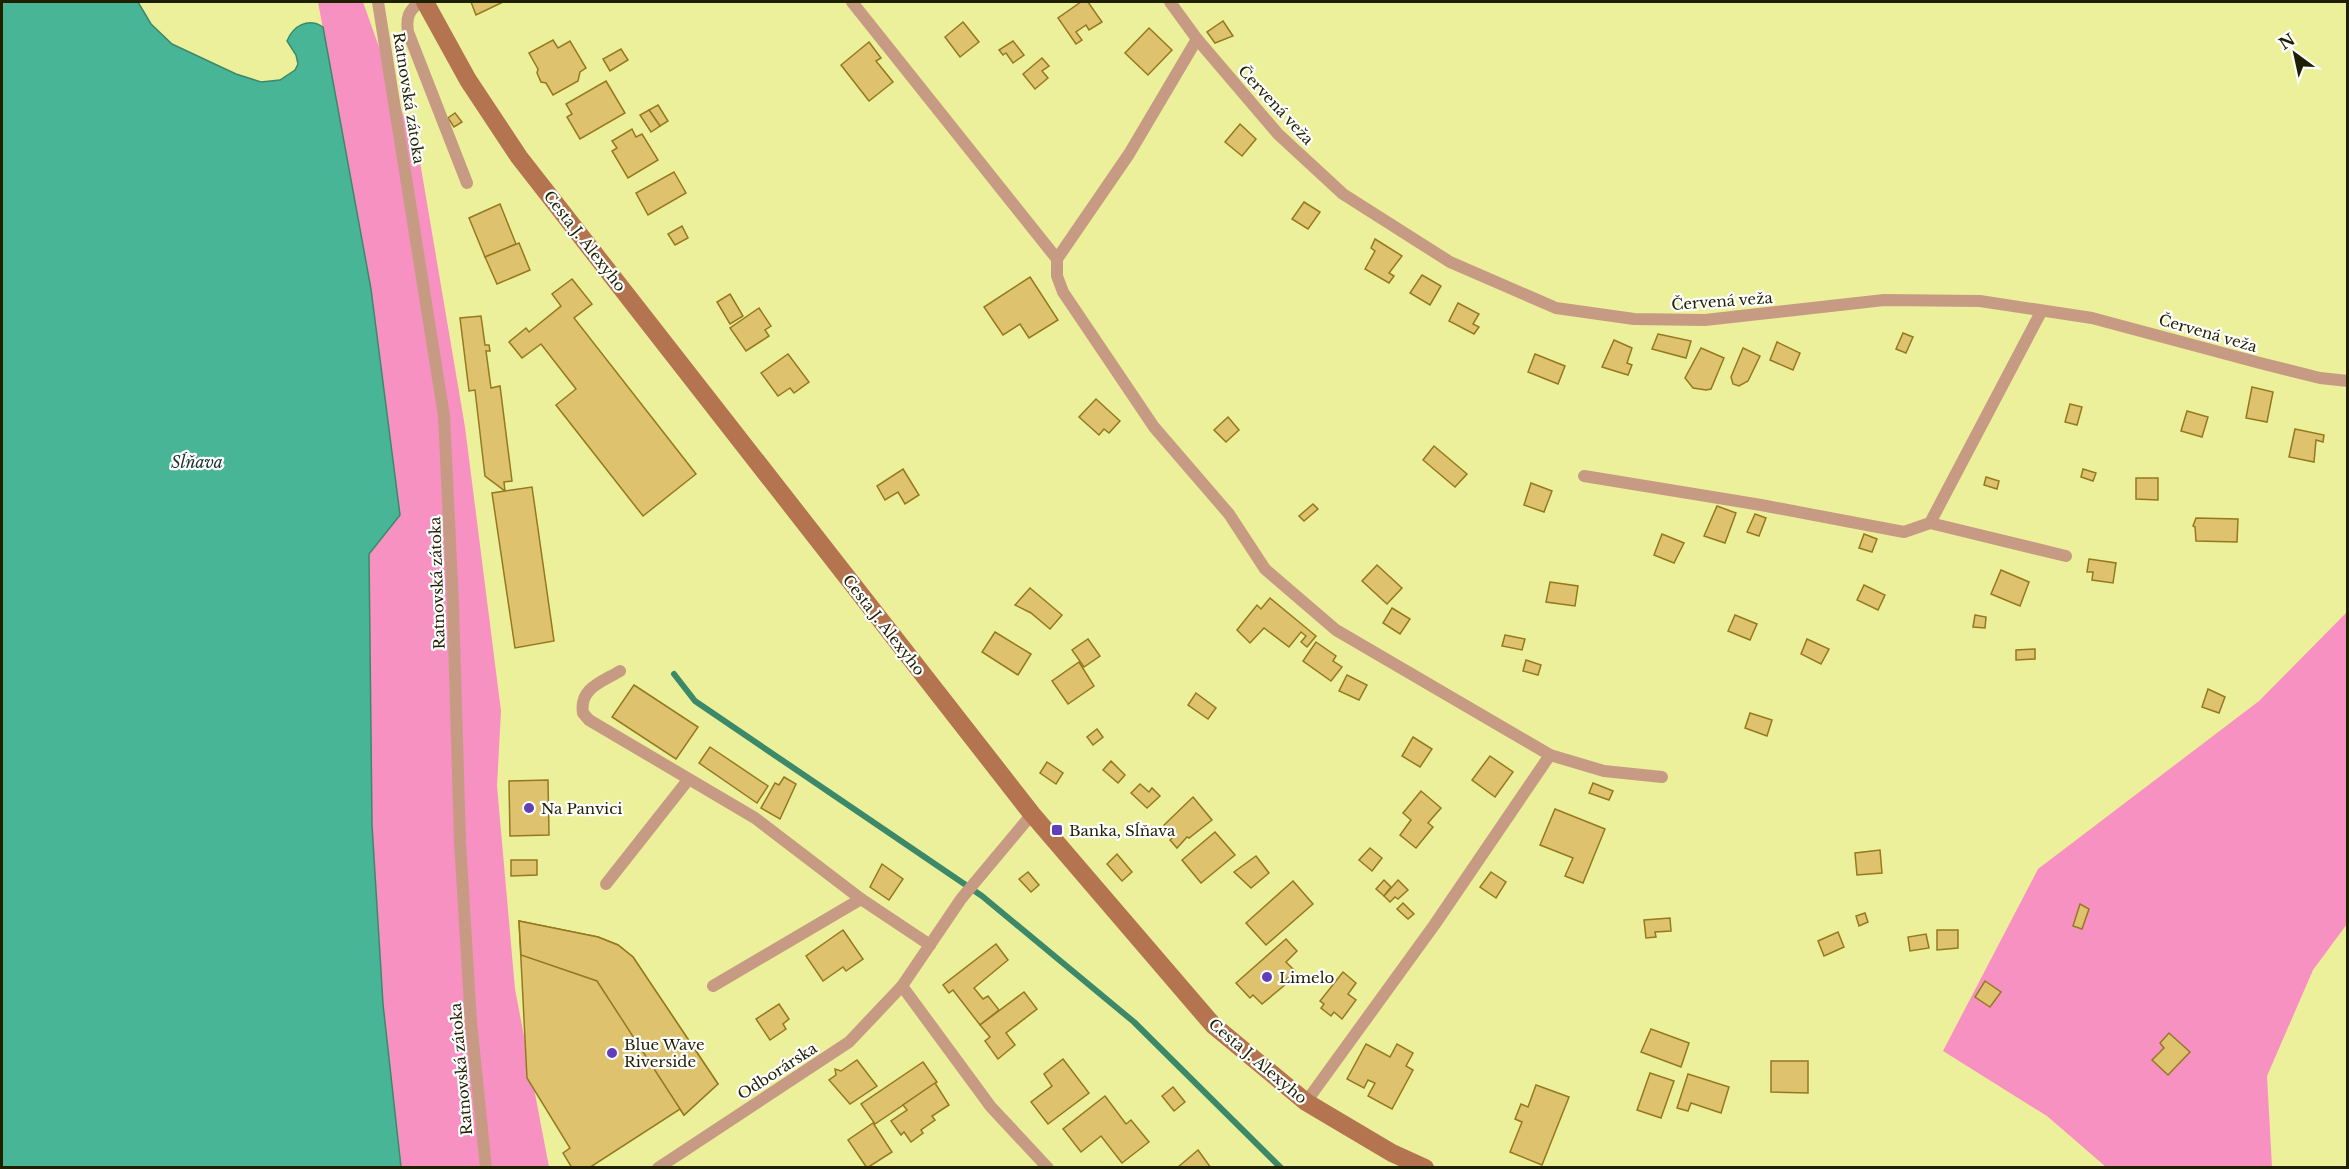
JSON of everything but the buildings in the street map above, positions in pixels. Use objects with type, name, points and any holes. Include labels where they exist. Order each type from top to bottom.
[{"type":"main road","name":"Cesta J. Alexyho","points":[[425,2],[468,80],[519,157],[1032,814],[1213,1025],[1306,1102],[1392,1153],[1425,1167]]},
{"type":"lane","name":"Ratnovská zátoka","points":[[378,2],[444,416],[461,853],[471,1022],[486,1167]]},
{"type":"lane","points":[[420,2],[412,8],[406,19],[408,32],[467,183]]},
{"type":"lane","points":[[852,2],[1057,259]]},
{"type":"lane","name":"Červená veža","points":[[1170,2],[1197,39],[1278,134],[1342,194],[1450,262],[1556,308],[1634,319],[1705,320],[1884,300],[1980,301],[2092,318],[2300,373],[2348,381]]},
{"type":"lane","points":[[1197,39],[1129,154],[1057,259],[1057,276],[1063,292],[1090,335],[1154,427],[1229,514],[1265,569],[1336,630],[1550,755],[1604,771],[1662,777]]},
{"type":"lane","points":[[1930,523],[2041,312]]},
{"type":"lane","points":[[1584,476],[1761,505],[1904,532],[1930,523],[2067,556]]},
{"type":"lane","points":[[620,671],[588,690],[584,696],[583,713],[589,720],[755,818],[861,898],[930,945]]},
{"type":"lane","points":[[1306,1102],[1435,924],[1550,755]]},
{"type":"lane","points":[[606,884],[688,780]]},
{"type":"lane","name":"Odborárska","points":[[658,1167],[849,1042],[902,986],[982,871],[1032,814]]},
{"type":"lane","points":[[713,986],[861,898]]},
{"type":"lane","points":[[902,986],[991,1107],[1048,1167]]},
{"type":"shaded area","points":[[318,2],[363,2],[420,162],[465,427],[501,711],[497,786],[515,989],[549,1167],[401,1167],[383,1004],[372,825],[369,554],[400,515],[371,289]]},
{"type":"shaded area","points":[[2347,612],[2347,924],[2313,970],[2267,1076],[2272,1167],[2106,1167],[2047,1116],[1943,1051],[2038,869],[2259,701]]},
{"type":"water","name":"Sĺňava","points":[[2,2],[138,2],[151,24],[172,44],[236,74],[261,82],[280,80],[295,70],[298,64],[296,55],[287,41],[297,27],[312,23],[323,27],[371,289],[400,515],[369,554],[372,825],[383,1004],[401,1167],[2,1167]]},
{"type":"waterway","points":[[674,674],[695,701],[982,896],[1134,1022],[1281,1168]]},
{"type":"place","name":"Na Panvici","points":[[529,808]]},
{"type":"place","name":"Banka, Sĺňava","points":[[1057,830]]},
{"type":"place","name":"Limelo","points":[[1267,977]]},
{"type":"place","name":"Blue Wave Riverside","points":[[612,1053]]}]
